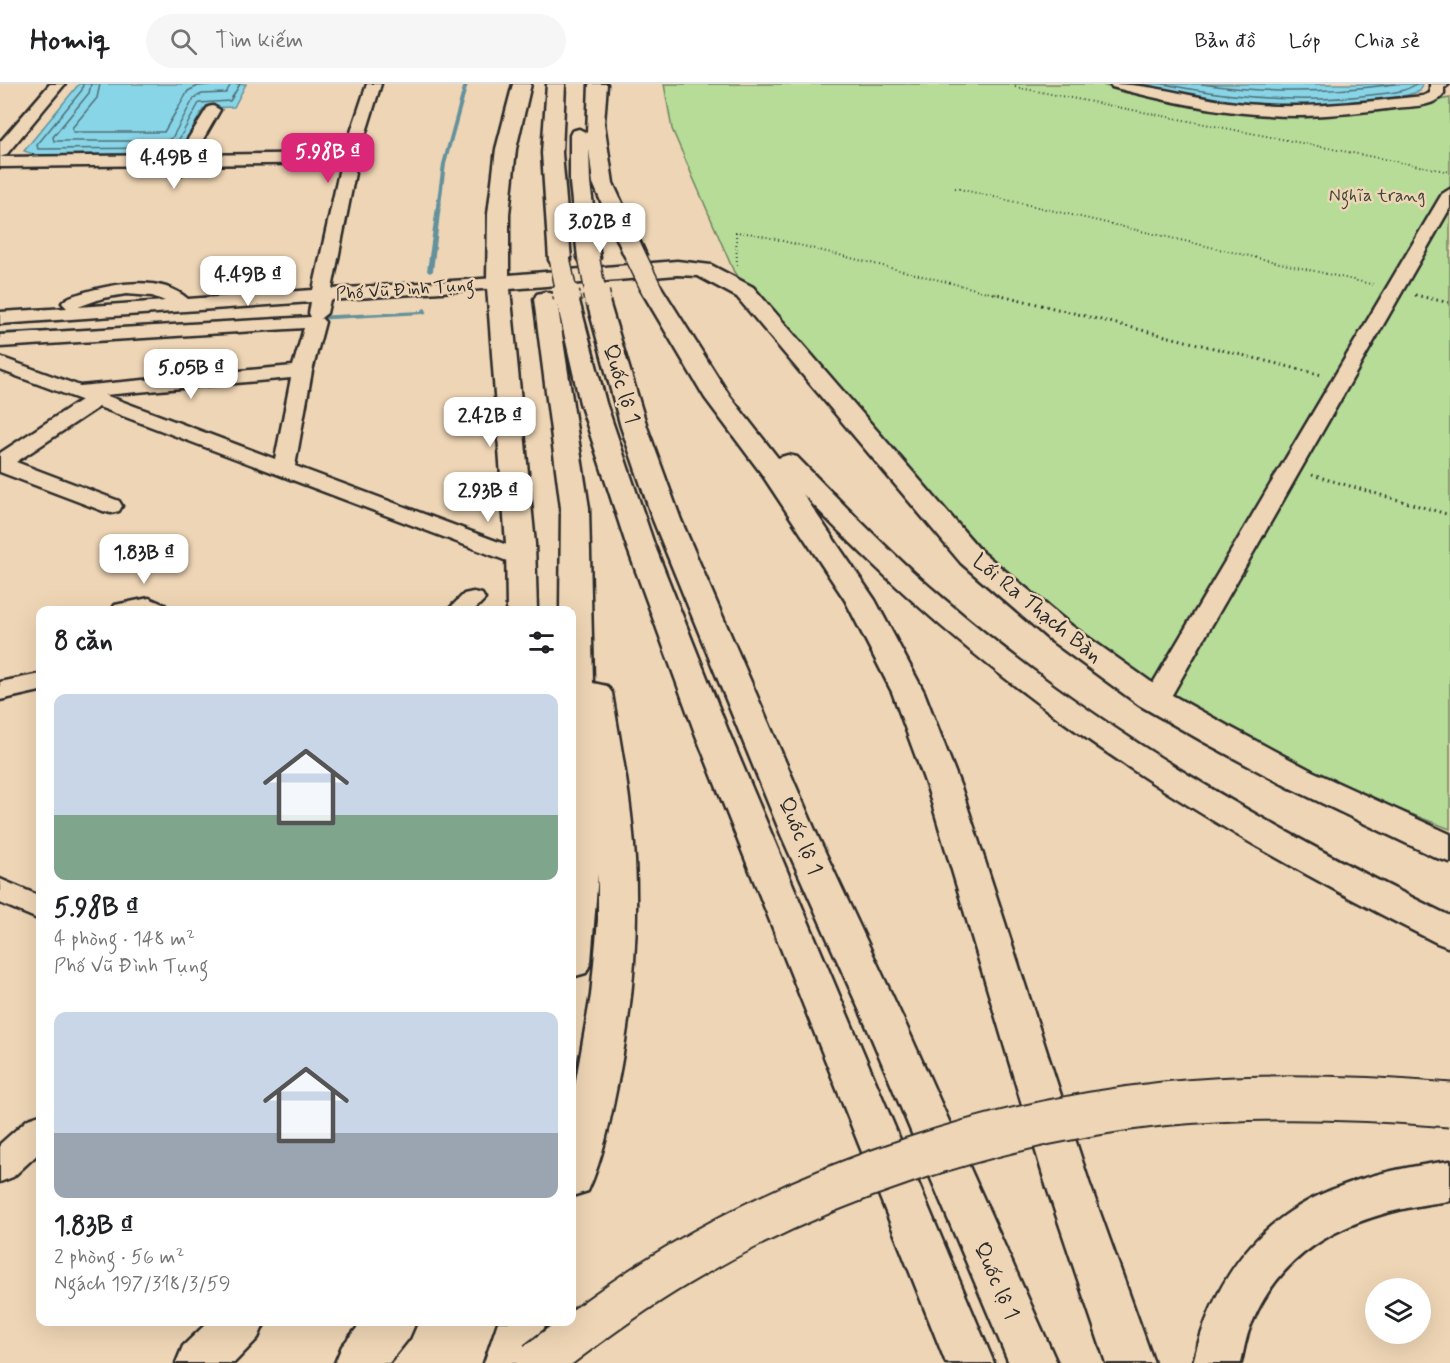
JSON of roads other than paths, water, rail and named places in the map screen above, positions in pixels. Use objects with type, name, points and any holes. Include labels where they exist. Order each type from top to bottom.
[{"type":"main road","points":[[522,84],[509,131],[501,179],[496,283],[522,558],[522,606]]},
{"type":"main road","points":[[569,298],[589,258],[580,183],[579,118],[582,84]]},
{"type":"main road","points":[[597,84],[595,123],[603,183],[659,302],[718,398],[792,498],[860,600],[908,692],[945,790],[1067,1182],[1130,1363]]},
{"type":"main road","points":[[556,87],[547,257],[569,298],[575,508],[575,606]]},
{"type":"main road","name":"Phố Vũ Đình Tụng","points":[[496,283],[677,268],[709,273]]},
{"type":"main road","name":"Lối Ra Thạch Bàn","points":[[709,273],[745,292],[971,557],[1061,633],[1156,700],[1299,779],[1450,849]]},
{"type":"main road","name":"Quốc lộ 1","points":[[569,298],[594,403],[640,544],[665,611],[712,734],[970,1363]]},
{"type":"main road","name":"Quốc lộ 1","points":[[569,298],[634,428],[667,520],[800,837],[886,1025],[979,1244],[1033,1363]]},
{"type":"main road","points":[[659,302],[740,409],[870,550],[921,597],[1003,664],[1113,743],[1205,802],[1279,844],[1450,933]]},
{"type":"main road","points":[[574,564],[611,799],[618,883],[613,981],[592,1102],[576,1162]]},
{"type":"main road","points":[[576,636],[582,854],[576,919]]},
{"type":"main road","points":[[538,1363],[632,1293],[701,1251],[821,1194],[944,1150],[994,1135],[1087,1116],[1153,1107],[1264,1098],[1354,1099],[1450,1106]]},
{"type":"main road","points":[[1217,1363],[1233,1310],[1260,1265],[1308,1222],[1367,1195],[1423,1184],[1450,1182]]},
{"type":"main road","points":[[200,1363],[238,1326]]},
{"type":"main road","points":[[359,1363],[389,1326]]},
{"type":"main road","points":[[508,1363],[521,1326]]},
{"type":"street","points":[[0,153],[58,84]]},
{"type":"street","points":[[284,469],[302,371],[322,299],[349,164],[374,84]]},
{"type":"street","points":[[1117,84],[1202,102],[1278,111],[1323,111],[1424,99],[1434,97],[1437,93],[1437,86],[1442,84]]},
{"type":"street","points":[[180,166],[213,110]]},
{"type":"street","points":[[0,162],[180,166],[349,164]]},
{"type":"street","points":[[0,175],[180,166]]},
{"type":"street","points":[[1156,700],[1450,194]]},
{"type":"street","name":"Phố Vũ Đình Tụng","points":[[0,318],[186,305],[322,299],[496,283]]},
{"type":"street","points":[[0,341],[315,322]]},
{"type":"street","points":[[0,363],[522,558]]},
{"type":"street","points":[[0,464],[87,395],[302,371]]},
{"type":"street","points":[[0,464],[111,506]]},
{"type":"street","points":[[0,692],[36,684]]},
{"type":"street","points":[[0,890],[36,907]]},
{"type":"water","points":[[79,84],[246,84],[234,107],[204,108],[181,148],[169,154],[36,155],[24,151]]},
{"type":"water","points":[[1136,84],[1423,84],[1420,91],[1391,98],[1332,105],[1276,105],[1220,100]]},
{"type":"waterway","points":[[430,271],[444,164],[466,84]]},
{"type":"waterway","points":[[313,318],[424,312],[424,310]]},
{"type":"waterway","points":[[0,334],[145,327]]},
{"type":"park label","name":"Nghĩa trang","points":[[1377,196]]}]
